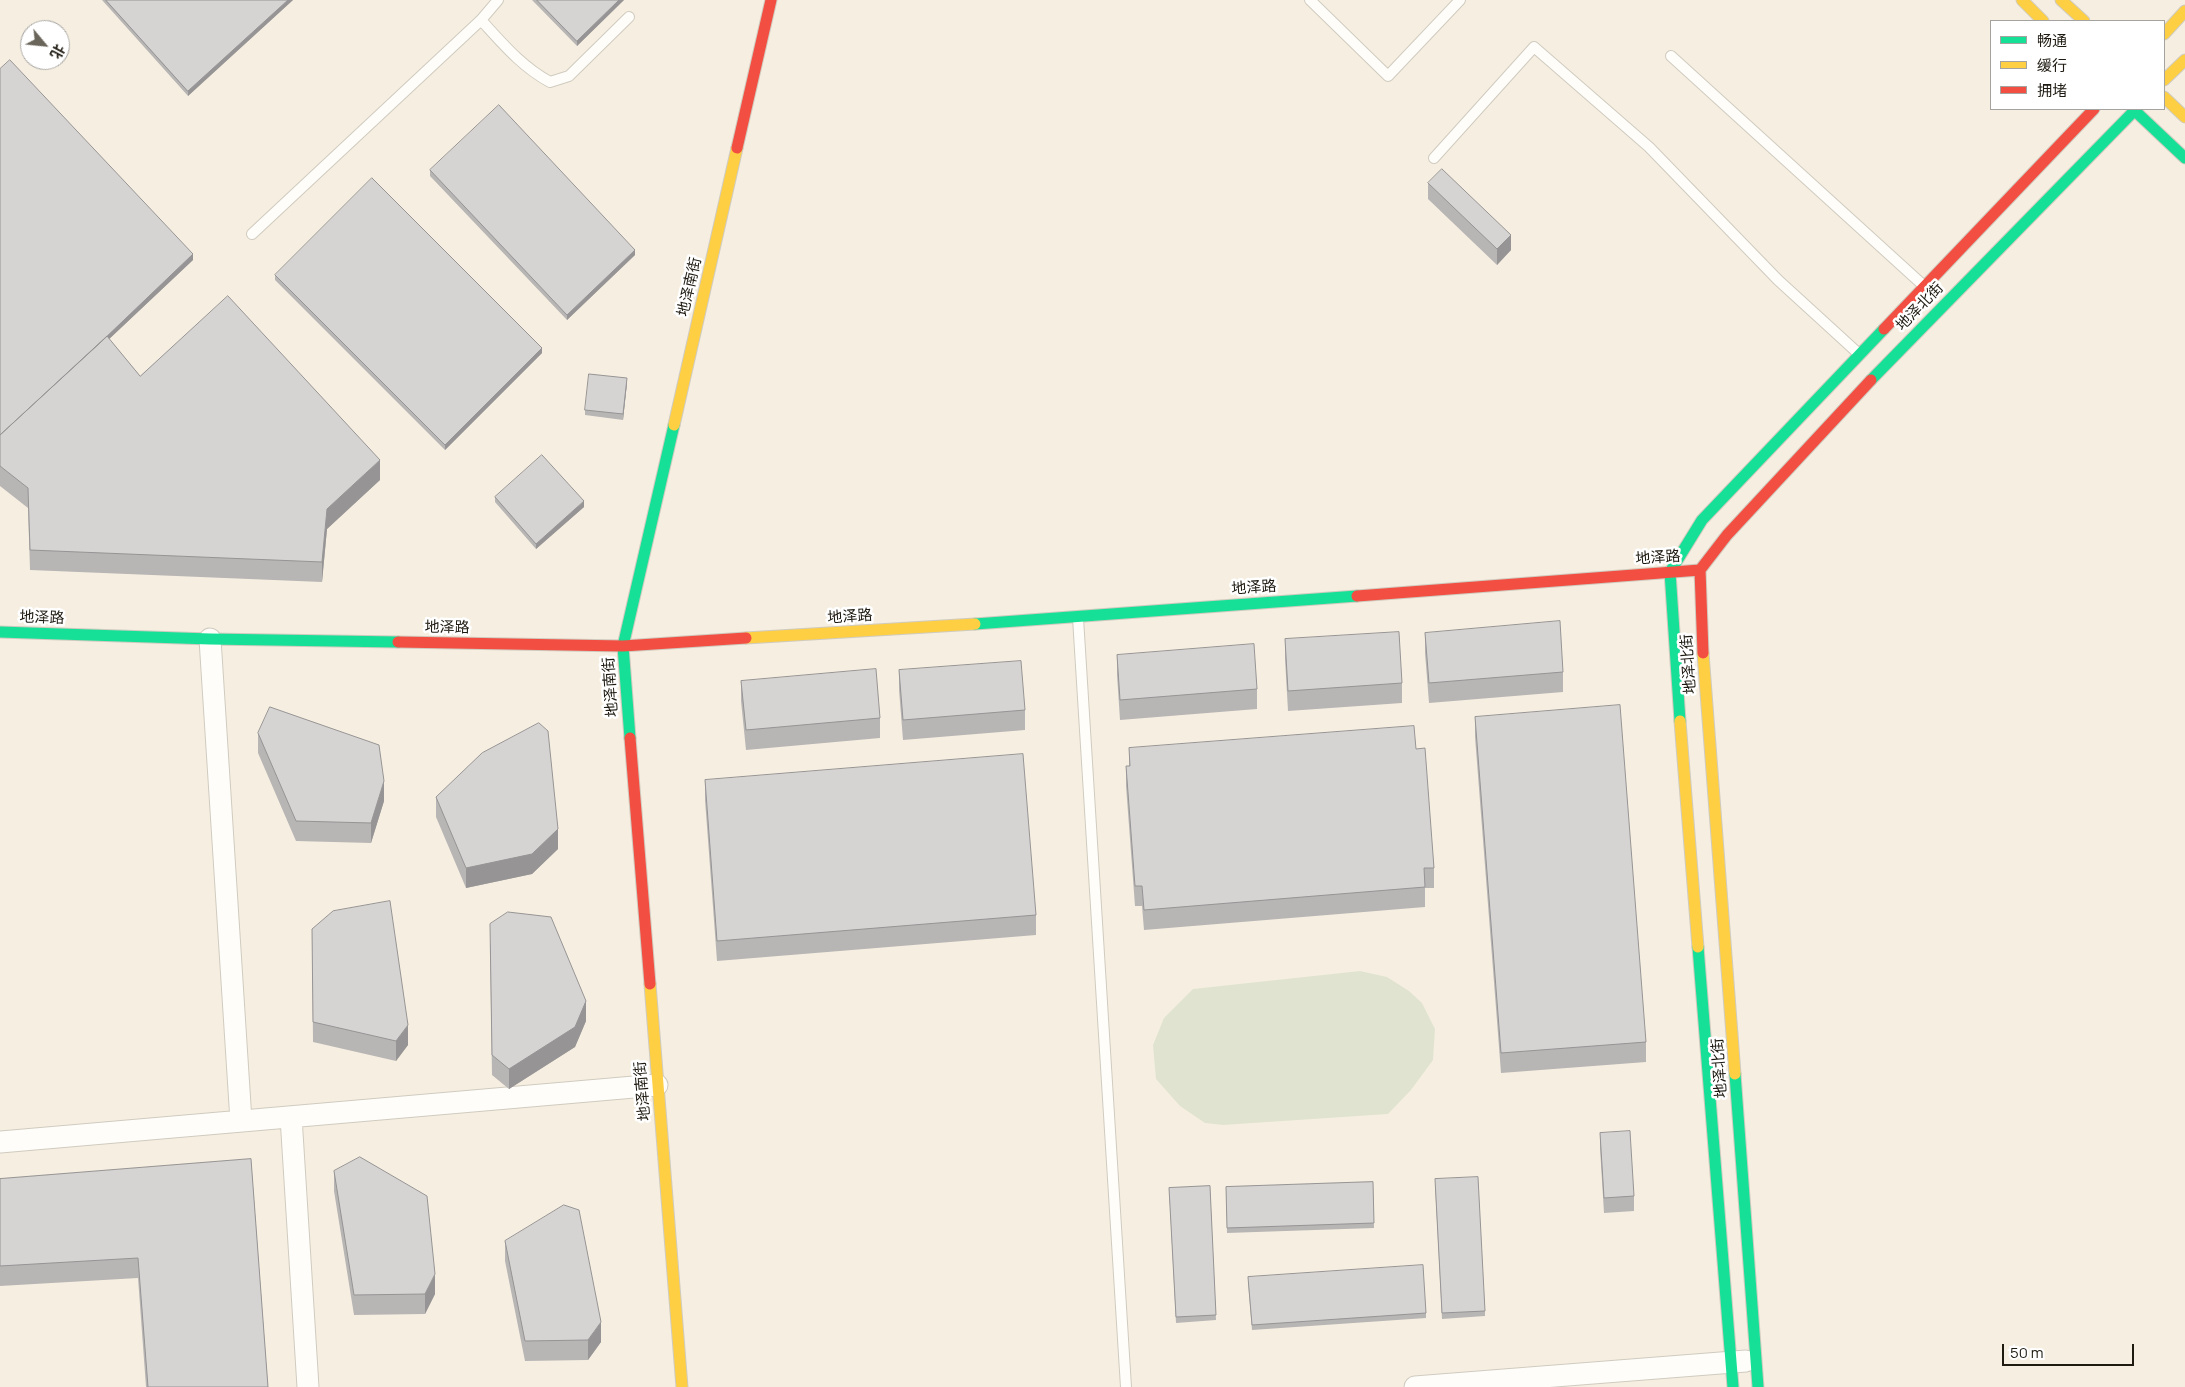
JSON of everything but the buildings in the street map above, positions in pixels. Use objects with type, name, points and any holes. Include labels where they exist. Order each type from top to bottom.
[{"type":"street","name":"地泽南街","points":[[682,1387],[623,646],[771,0]]},
{"type":"street","points":[[2022,0],[2042,20]]},
{"type":"street","points":[[2062,0],[2083,20]]},
{"type":"street","points":[[2165,33],[2185,11]]},
{"type":"street","points":[[2165,79],[2185,60]]},
{"type":"street","points":[[2165,98],[2185,117]]},
{"type":"street","name":"地泽北街","points":[[1733,1387],[1674,646],[1670,572],[1702,520],[1869,363],[1934,295],[2093,110]]},
{"type":"street","name":"地泽北街","points":[[1758,1387],[1701,623],[1700,570],[1869,363],[1934,295],[2133,110]]},
{"type":"street","points":[[2135,110],[2185,158]]},
{"type":"street","name":"地泽路","points":[[0,632],[210,639],[623,646],[1078,617],[1700,570]]},
{"type":"street","points":[[210,639],[240,1121]]},
{"type":"street","points":[[0,1142],[657,1085]]},
{"type":"street","points":[[291,1116],[308,1387]]},
{"type":"street","points":[[1415,1387],[1756,1360]]},
{"type":"lane","points":[[252,234],[481,20],[498,0]]},
{"type":"lane","points":[[1310,0],[1388,76],[1460,0]]},
{"type":"lane","points":[[481,20],[517,59],[534,73],[550,82],[569,76],[630,17]]},
{"type":"lane","points":[[1434,158],[1534,46],[1649,147],[1778,280],[1869,363]]},
{"type":"lane","points":[[1671,56],[1934,295]]},
{"type":"lane","points":[[1078,617],[1126,1387]]},
{"type":"green space","points":[[1360,971],[1387,977],[1409,991],[1422,1003],[1435,1029],[1433,1060],[1411,1090],[1388,1114],[1223,1125],[1205,1123],[1180,1106],[1156,1079],[1153,1045],[1164,1018],[1193,989]]},
{"type":"traffic: fast","points":[[2134,110],[2185,158]]},
{"type":"traffic: fast","points":[[1871,380],[2135,110]]},
{"type":"traffic: fast","points":[[1680,721],[1670,572],[1702,520],[1884,329]]},
{"type":"traffic: fast","points":[[630,738],[623,646],[674,425]]},
{"type":"traffic: fast","points":[[975,624],[1357,596]]},
{"type":"traffic: fast","points":[[0,632],[210,639],[398,642]]},
{"type":"traffic: fast","points":[[1698,947],[1733,1387]]},
{"type":"traffic: fast","points":[[1735,1074],[1758,1387]]},
{"type":"traffic: slow","points":[[2022,0],[2042,20]]},
{"type":"traffic: slow","points":[[2061,0],[2083,20]]},
{"type":"traffic: slow","points":[[2165,33],[2185,11]]},
{"type":"traffic: slow","points":[[2165,79],[2185,60]]},
{"type":"traffic: slow","points":[[2165,98],[2185,117]]},
{"type":"traffic: slow","points":[[674,425],[737,148]]},
{"type":"traffic: slow","points":[[746,638],[975,624]]},
{"type":"traffic: slow","points":[[1703,653],[1735,1074]]},
{"type":"traffic: slow","points":[[1680,721],[1698,947]]},
{"type":"traffic: slow","points":[[650,984],[682,1387]]},
{"type":"traffic: jam","points":[[737,148],[771,0]]},
{"type":"traffic: jam","points":[[1884,329],[2093,110]]},
{"type":"traffic: jam","points":[[1703,653],[1700,570],[1727,535],[1871,380]]},
{"type":"traffic: jam","points":[[1357,596],[1700,570]]},
{"type":"traffic: jam","points":[[398,642],[623,646],[746,638]]},
{"type":"traffic: jam","points":[[630,738],[650,984]]}]
